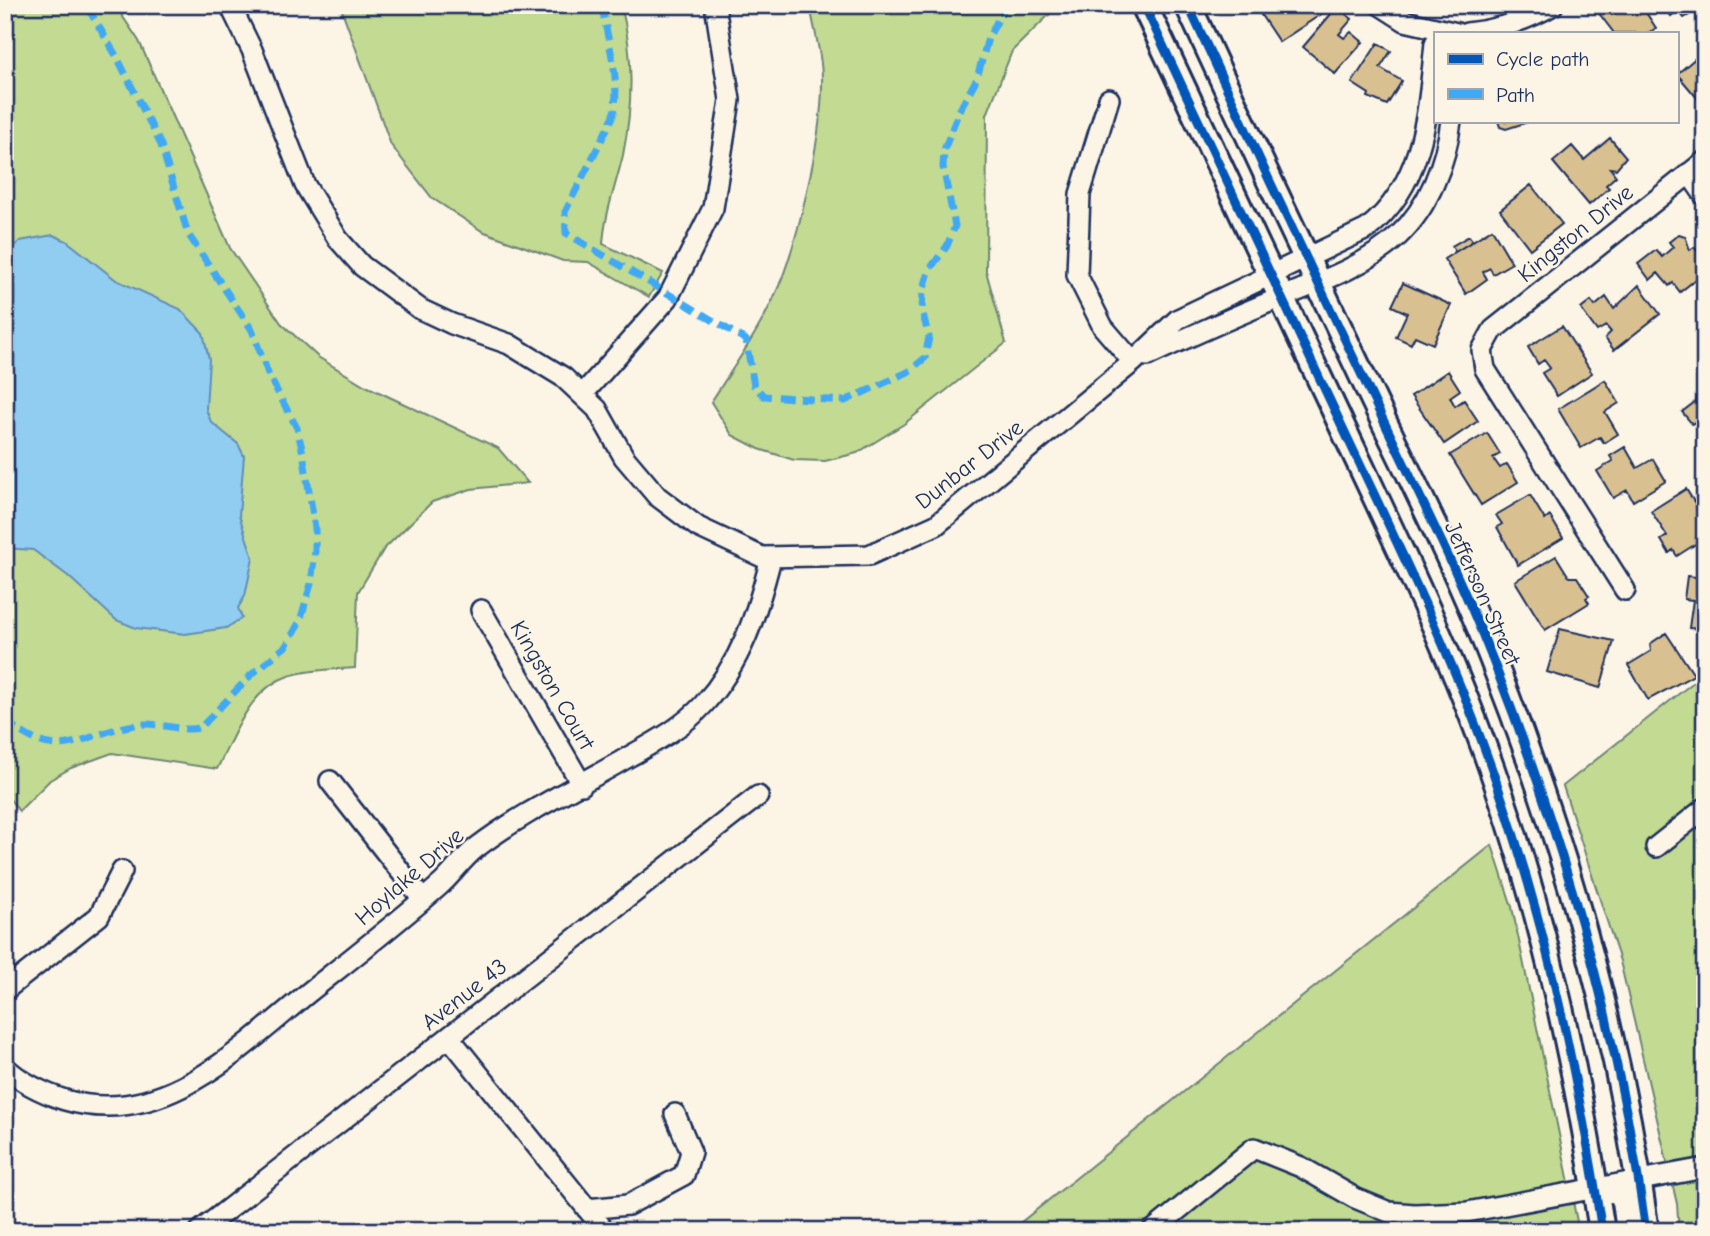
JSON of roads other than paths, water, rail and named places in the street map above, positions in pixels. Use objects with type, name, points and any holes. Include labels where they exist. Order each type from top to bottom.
[{"type":"main road","name":"Jefferson Street","points":[[1144,5],[1452,567],[1491,655],[1530,757],[1595,965],[1620,1071],[1646,1231]]},
{"type":"main road","name":"Jefferson Street","points":[[1188,5],[1294,278],[1413,576],[1457,677],[1496,781],[1530,885],[1558,992],[1581,1100],[1602,1231]]},
{"type":"main road","points":[[1596,1190],[1619,1190],[1625,1201],[1629,1231]]},
{"type":"street","name":"Dunbar Drive","points":[[230,5],[252,50],[305,185],[338,239],[362,266],[420,309],[509,344],[539,360],[583,394],[597,409],[640,478],[657,496],[717,538],[753,555],[771,558],[869,555],[936,525],[1133,362],[1178,319],[1294,278]]},
{"type":"street","points":[[583,394],[668,299],[713,208],[730,100],[715,5]]},
{"type":"street","points":[[1380,5],[1405,21],[1436,32]]},
{"type":"street","points":[[1477,32],[1497,30],[1533,17],[1553,5]]},
{"type":"street","points":[[1294,278],[1382,217],[1400,192],[1417,160],[1434,76]]},
{"type":"street","points":[[1109,99],[1080,194],[1077,275],[1103,327],[1133,362]]},
{"type":"street","points":[[1294,278],[1381,250],[1400,235],[1441,169],[1451,122]]},
{"type":"street","points":[[1697,167],[1705,195]]},
{"type":"street","name":"Kingston Drive","points":[[1625,590],[1485,369],[1482,349],[1493,330],[1697,167]]},
{"type":"street","name":"Hoylake Drive","points":[[5,1067],[37,1089],[82,1105],[128,1106],[178,1091],[236,1051],[423,900],[474,850],[682,724],[708,699],[735,662],[758,611],[771,558]]},
{"type":"street","name":"Kingston Court","points":[[481,610],[582,785]]},
{"type":"street","points":[[330,780],[423,900]]},
{"type":"street","name":"Avenue 43","points":[[200,1231],[758,796]]},
{"type":"street","points":[[1656,846],[1705,808]]},
{"type":"street","points":[[5,990],[99,916],[122,872]]},
{"type":"street","points":[[449,1037],[605,1231]]},
{"type":"street","points":[[587,1209],[628,1205],[684,1175],[691,1152],[674,1115]]},
{"type":"street","points":[[1152,1231],[1254,1148],[1301,1167],[1355,1198],[1389,1212],[1468,1212],[1705,1168]]},
{"type":"water","points":[[53,235],[67,241],[116,280],[180,309],[203,333],[209,359],[206,409],[211,422],[238,444],[244,456],[239,515],[253,558],[245,596],[238,608],[242,618],[226,628],[185,634],[136,628],[116,620],[68,576],[33,550],[5,548],[5,255],[20,241]]}]
